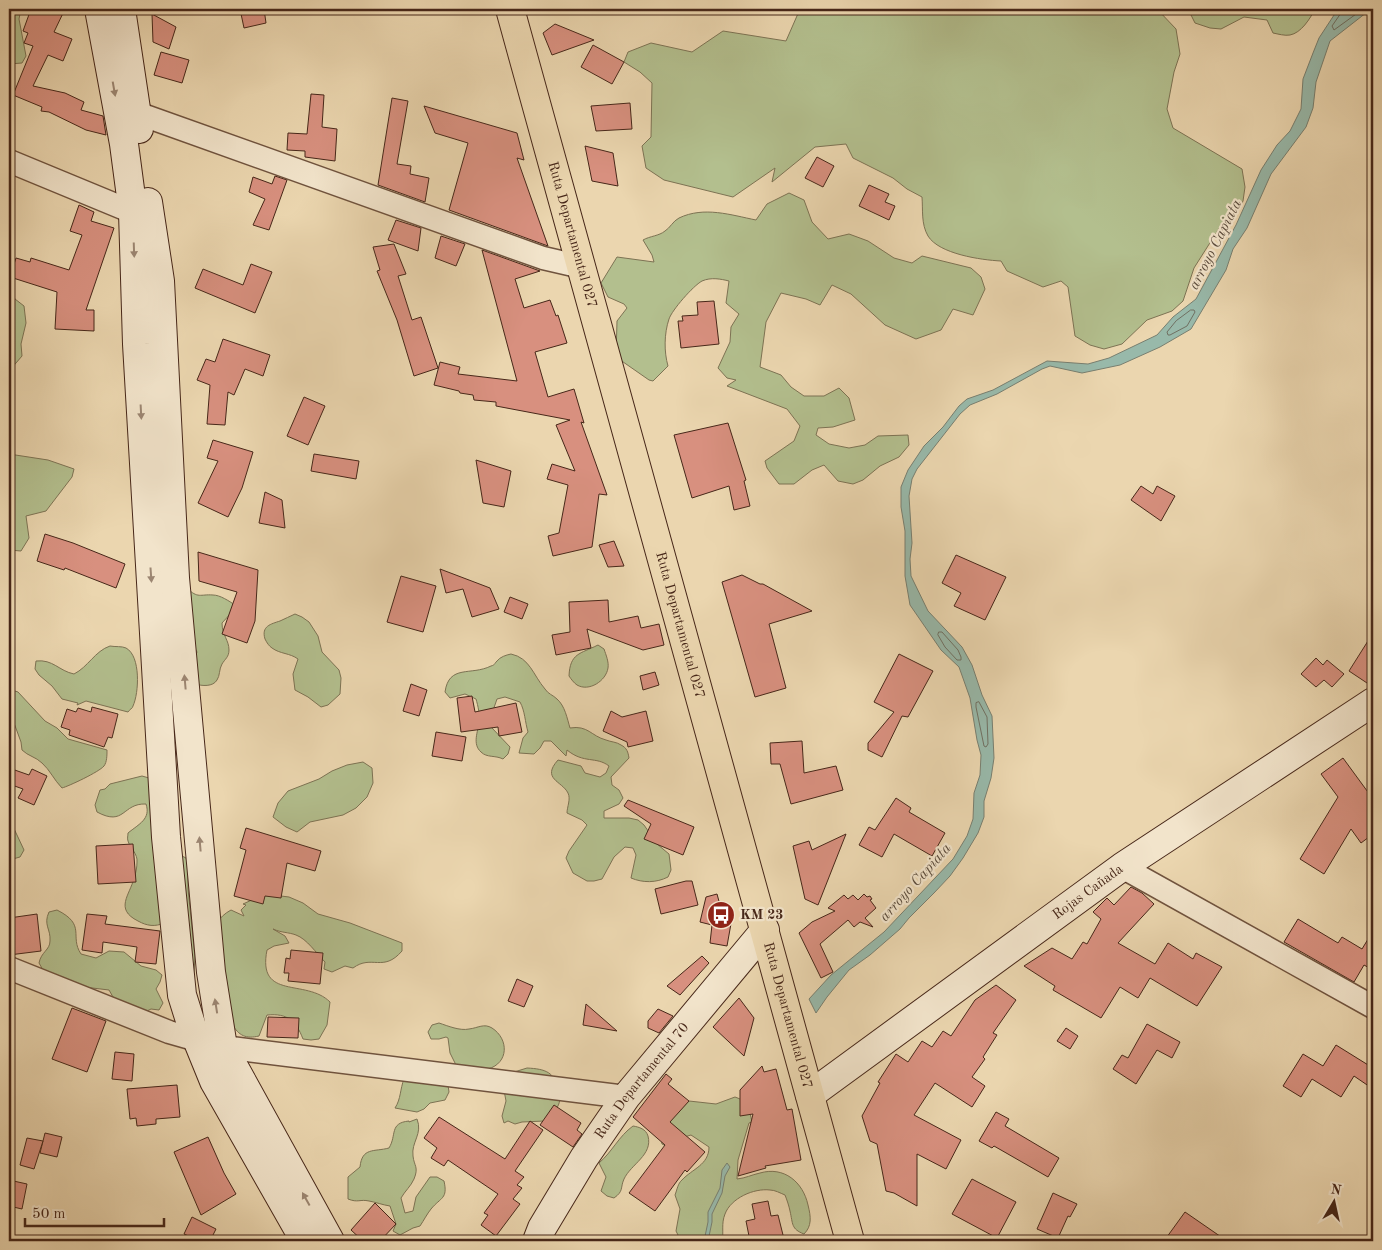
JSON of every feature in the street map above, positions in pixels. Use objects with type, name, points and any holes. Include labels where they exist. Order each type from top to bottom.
[{"type":"main road","name":"Ruta Departamental 027","points":[[510,9],[850,1241]]},
{"type":"street","points":[[99,9],[124,144],[160,282],[178,606],[211,972],[223,1046],[330,1241]]},
{"type":"street","points":[[121,9],[137,113],[142,215],[137,344],[166,837],[182,995],[197,1040],[214,1081],[306,1241]]},
{"type":"street","points":[[505,9],[510,9]]},
{"type":"street","points":[[137,113],[551,261],[582,267]]},
{"type":"street","points":[[9,161],[142,215]]},
{"type":"street","name":"Rojas Cañada","points":[[810,1095],[1122,867],[1373,702]]},
{"type":"street","points":[[1122,867],[1373,1007]]},
{"type":"street","name":"Ruta Departamental 70","points":[[537,1241],[542,1228],[584,1158],[626,1097],[765,930]]},
{"type":"street","points":[[9,968],[169,1032],[197,1040]]},
{"type":"street","points":[[223,1046],[626,1097]]},
{"type":"green space","points":[[9,9],[21,9],[19,19],[26,56],[22,63],[9,64]]},
{"type":"green space","points":[[800,9],[1157,9],[1176,29],[1180,54],[1174,72],[1167,109],[1173,128],[1242,169],[1245,187],[1243,201],[1233,220],[1220,227],[1194,268],[1183,301],[1172,311],[1147,320],[1122,344],[1104,349],[1090,345],[1075,336],[1068,287],[1061,281],[1043,287],[1007,271],[1001,261],[961,255],[933,242],[928,236],[923,222],[922,197],[907,189],[893,178],[853,158],[846,144],[815,147],[772,182],[775,168],[733,197],[664,180],[646,168],[642,146],[651,137],[652,83],[640,72],[624,62],[628,52],[651,43],[692,52],[723,31],[786,41]]},
{"type":"green space","points":[[1188,9],[1315,9],[1301,29],[1294,34],[1286,35],[1273,33],[1267,20],[1244,17],[1221,29],[1210,28],[1195,23]]},
{"type":"green space","points":[[789,193],[804,200],[812,222],[828,239],[849,234],[868,241],[894,258],[912,263],[922,256],[971,268],[981,277],[985,289],[973,315],[953,309],[941,330],[916,339],[885,325],[851,294],[832,285],[820,305],[806,299],[781,293],[766,322],[760,367],[781,375],[791,387],[804,396],[824,396],[839,388],[849,398],[855,420],[833,427],[818,428],[816,435],[829,444],[849,448],[865,445],[878,436],[908,435],[909,445],[899,457],[880,466],[863,480],[853,484],[838,481],[824,465],[812,470],[794,484],[779,484],[767,468],[765,461],[794,441],[800,426],[787,409],[727,386],[736,380],[727,378],[718,368],[730,342],[731,327],[739,314],[726,303],[729,281],[712,279],[702,281],[678,304],[669,319],[665,337],[668,366],[653,381],[616,357],[617,321],[627,308],[624,304],[608,297],[601,283],[617,257],[654,262],[643,240],[663,233],[679,218],[688,214],[708,212],[756,220],[767,204]]},
{"type":"green space","points":[[9,288],[15,299],[24,306],[26,323],[21,344],[22,356],[10,370]]},
{"type":"green space","points":[[9,454],[48,460],[74,469],[72,477],[46,511],[26,516],[29,538],[21,551],[9,550]]},
{"type":"green space","points":[[187,588],[197,595],[219,596],[235,605],[233,611],[222,623],[229,646],[228,654],[221,666],[219,677],[210,685],[195,684],[194,659],[197,652],[193,645]]},
{"type":"green space","points":[[295,614],[309,622],[318,636],[322,652],[339,670],[341,678],[340,694],[328,705],[321,707],[295,690],[293,674],[298,659],[275,650],[265,639],[264,631],[268,626]]},
{"type":"green space","points":[[598,645],[604,649],[608,661],[607,673],[592,686],[582,687],[577,685],[569,676],[571,663],[577,655]]},
{"type":"green space","points":[[110,646],[126,648],[131,652],[136,666],[137,693],[133,707],[128,712],[86,701],[77,705],[78,703],[62,699],[35,669],[36,661],[42,661],[52,663],[74,674],[100,651]]},
{"type":"green space","points":[[511,654],[523,659],[546,691],[560,702],[570,728],[585,729],[626,749],[629,758],[611,777],[612,785],[619,790],[623,798],[619,804],[604,811],[604,818],[629,818],[638,820],[644,825],[657,844],[669,854],[671,870],[668,877],[649,882],[631,878],[636,855],[633,848],[625,847],[614,857],[602,879],[587,881],[573,873],[566,858],[587,825],[582,820],[567,813],[569,795],[552,776],[553,766],[558,760],[581,766],[585,773],[600,777],[606,773],[609,766],[599,761],[584,759],[567,750],[566,756],[551,741],[544,741],[534,754],[519,753],[523,738],[528,732],[520,702],[505,697],[497,699],[489,722],[492,728],[510,747],[508,754],[503,759],[486,755],[478,749],[476,738],[479,716],[476,699],[465,694],[450,698],[445,692],[447,683],[456,674],[492,666],[501,657]]},
{"type":"green space","points":[[9,689],[18,692],[45,721],[57,728],[68,739],[107,750],[104,766],[77,782],[62,788],[42,763],[22,750],[14,723],[9,720]]},
{"type":"green space","points":[[363,762],[372,768],[373,783],[367,797],[356,808],[343,815],[310,822],[297,832],[286,827],[273,817],[278,803],[288,791],[319,779],[347,765]]},
{"type":"green space","points":[[142,776],[149,778],[164,923],[154,925],[138,921],[127,912],[125,907],[137,864],[136,856],[128,841],[128,833],[143,821],[147,814],[146,804],[132,807],[113,817],[97,812],[95,805],[100,790],[105,789],[110,784]]},
{"type":"green space","points":[[9,818],[24,850],[20,857],[9,860]]},
{"type":"green space","points":[[180,855],[186,858],[188,866],[188,889],[195,957],[196,1033]]},
{"type":"green space","points":[[265,894],[289,897],[303,903],[318,914],[350,923],[402,943],[402,951],[389,961],[360,964],[353,968],[345,966],[332,972],[324,969],[325,962],[304,940],[296,935],[273,929],[285,936],[289,943],[274,946],[267,950],[266,966],[269,976],[276,983],[309,991],[320,995],[330,1002],[327,1025],[319,1039],[303,1039],[294,1023],[281,1015],[267,1015],[259,1036],[254,1037],[243,1036],[232,1024],[206,941],[216,923],[226,913],[231,910],[244,916],[241,910],[246,905],[243,904]]},
{"type":"green space","points":[[57,910],[66,915],[75,926],[76,942],[81,954],[96,958],[109,951],[124,952],[141,966],[156,970],[162,975],[156,989],[163,1003],[159,1010],[151,1009],[145,1012],[117,1004],[109,990],[84,987],[43,970],[39,963],[50,944],[47,916],[49,912]]},
{"type":"green space","points":[[439,1023],[462,1029],[484,1026],[492,1028],[502,1038],[504,1044],[503,1056],[500,1062],[488,1069],[477,1070],[457,1067],[450,1053],[448,1038],[431,1039],[428,1032],[432,1025]]},
{"type":"green space","points":[[527,1068],[539,1069],[552,1075],[560,1093],[558,1105],[545,1121],[515,1124],[508,1121],[504,1123],[502,1116],[506,1101],[503,1085],[511,1073]]},
{"type":"green space","points":[[404,1079],[448,1085],[449,1092],[445,1100],[430,1103],[424,1109],[417,1112],[395,1108]]},
{"type":"green space","points":[[735,1097],[745,1103],[749,1109],[752,1122],[749,1123],[738,1160],[737,1179],[769,1171],[784,1174],[791,1178],[802,1189],[809,1209],[810,1224],[804,1234],[800,1232],[792,1223],[785,1195],[774,1190],[764,1190],[750,1192],[732,1203],[723,1221],[722,1241],[681,1241],[676,1231],[680,1209],[675,1195],[681,1181],[706,1158],[709,1147],[691,1135],[681,1138],[668,1147],[662,1144],[662,1131],[669,1120],[689,1101],[716,1104]]},
{"type":"green space","points":[[417,1119],[419,1129],[413,1151],[416,1172],[413,1182],[401,1198],[405,1213],[413,1211],[416,1197],[430,1177],[437,1177],[444,1181],[445,1191],[443,1197],[431,1209],[420,1226],[400,1235],[393,1231],[396,1224],[390,1206],[348,1199],[348,1177],[360,1167],[363,1156],[366,1153],[389,1148],[394,1130],[399,1124]]},
{"type":"green space","points":[[633,1126],[646,1132],[649,1143],[647,1149],[627,1174],[619,1193],[614,1198],[607,1196],[601,1191],[606,1177],[599,1163]]},
{"type":"water","points":[[1338,9],[1371,9],[1330,41],[1316,82],[1313,108],[1306,127],[1271,174],[1247,228],[1233,249],[1226,270],[1191,329],[1160,347],[1120,365],[1082,373],[1050,366],[997,394],[970,405],[960,414],[917,469],[912,479],[909,496],[912,543],[910,559],[911,576],[928,611],[962,647],[972,665],[982,695],[992,716],[994,758],[991,778],[984,801],[984,817],[978,833],[950,876],[900,929],[849,970],[816,1013],[809,999],[831,975],[884,932],[953,859],[967,836],[973,819],[974,793],[980,775],[981,755],[970,698],[959,667],[941,650],[910,605],[905,576],[905,531],[901,507],[901,487],[908,470],[924,446],[967,399],[993,390],[1047,361],[1088,364],[1109,358],[1157,335],[1173,317],[1196,299],[1236,225],[1261,170],[1277,145],[1290,131],[1301,109],[1303,79],[1319,38]]},
{"type":"water","points":[[727,1163],[730,1167],[725,1176],[722,1193],[712,1214],[708,1241],[704,1241],[708,1212],[720,1188],[722,1170]]},
{"type":"building","points":[[31,9],[65,9],[54,32],[72,39],[63,61],[48,55],[33,86],[65,93],[84,102],[81,110],[103,116],[106,135],[86,130],[49,112],[41,111],[42,107],[13,95],[33,46],[24,43],[28,33],[23,31]]},
{"type":"building","points":[[240,9],[264,9],[266,23],[244,28]]},
{"type":"building","points":[[152,14],[176,27],[169,49],[153,42]]},
{"type":"building","points":[[555,24],[594,40],[552,55],[543,33]]},
{"type":"building","points":[[593,45],[624,62],[612,84],[581,67]]},
{"type":"building","points":[[161,52],[189,60],[182,83],[154,75]]},
{"type":"building","points":[[311,94],[324,95],[322,127],[337,129],[335,161],[305,157],[305,151],[287,150],[288,133],[307,134]]},
{"type":"building","points":[[392,98],[408,101],[397,164],[411,166],[410,174],[429,178],[425,202],[378,185]]},
{"type":"building","points":[[630,103],[632,129],[596,131],[591,106]]},
{"type":"building","points":[[424,106],[517,133],[524,160],[517,158],[548,246],[449,210],[468,143],[435,133]]},
{"type":"building","points":[[585,146],[613,153],[618,186],[592,181]]},
{"type":"building","points":[[817,157],[834,166],[823,187],[805,178]]},
{"type":"building","points":[[275,176],[287,180],[269,230],[253,225],[265,199],[249,192],[253,177],[272,184]]},
{"type":"building","points":[[869,185],[889,194],[885,202],[895,206],[889,220],[859,206]]},
{"type":"building","points":[[79,205],[94,212],[91,221],[114,228],[86,310],[94,310],[94,331],[55,329],[57,292],[10,277],[16,258],[30,262],[31,258],[69,270],[82,235],[70,231]]},
{"type":"building","points":[[396,220],[421,228],[418,251],[388,240]]},
{"type":"building","points":[[441,236],[465,244],[456,266],[435,258]]},
{"type":"building","points":[[394,244],[406,274],[398,276],[412,320],[421,317],[438,368],[414,376],[397,320],[377,271],[380,270],[373,247]]},
{"type":"building","points":[[482,250],[540,271],[515,279],[524,308],[550,300],[556,316],[558,315],[567,343],[535,352],[548,397],[574,389],[584,423],[581,422],[607,495],[599,494],[592,547],[553,556],[548,536],[559,533],[568,485],[547,479],[552,464],[575,471],[556,425],[570,420],[496,406],[496,402],[474,400],[473,395],[434,385],[440,362],[460,367],[458,374],[517,381]]},
{"type":"building","points":[[251,264],[272,272],[255,313],[195,288],[203,269],[243,285]]},
{"type":"building","points":[[714,301],[719,344],[681,348],[678,321],[683,321],[682,316],[698,315],[697,302]]},
{"type":"building","points":[[223,339],[270,355],[263,376],[245,369],[234,395],[228,392],[225,425],[207,424],[210,385],[197,380],[206,359],[215,362]]},
{"type":"building","points":[[304,397],[325,406],[308,445],[287,436]]},
{"type":"building","points":[[728,423],[746,480],[744,481],[750,506],[734,510],[729,486],[692,498],[674,435]]},
{"type":"building","points":[[213,440],[253,452],[242,488],[228,517],[198,503],[218,461],[207,458]]},
{"type":"building","points":[[314,454],[359,461],[356,479],[311,471]]},
{"type":"building","points":[[476,460],[511,471],[504,507],[483,503]]},
{"type":"building","points":[[1141,486],[1153,494],[1157,486],[1175,496],[1161,521],[1131,500]]},
{"type":"building","points":[[265,492],[282,500],[285,528],[259,523]]},
{"type":"building","points":[[45,534],[125,564],[116,588],[65,568],[64,570],[37,561]]},
{"type":"building","points":[[614,541],[624,566],[608,567],[599,545]]},
{"type":"building","points":[[198,552],[258,570],[255,621],[247,643],[222,634],[237,592],[199,581]]},
{"type":"building","points":[[956,555],[1006,577],[985,620],[954,606],[961,593],[942,583]]},
{"type":"building","points":[[440,569],[490,588],[499,609],[472,617],[463,589],[446,593]]},
{"type":"building","points":[[742,575],[763,584],[812,611],[769,624],[786,688],[755,697],[722,582]]},
{"type":"building","points":[[401,576],[436,586],[423,632],[387,622]]},
{"type":"building","points":[[510,597],[528,604],[522,619],[504,612]]},
{"type":"building","points":[[608,600],[609,622],[638,616],[641,628],[659,624],[664,645],[643,650],[587,629],[591,648],[556,655],[552,635],[570,632],[569,602]]},
{"type":"building","points":[[1373,633],[1373,687],[1349,671]]},
{"type":"building","points":[[899,654],[933,671],[908,717],[902,716],[882,757],[868,750],[868,743],[894,712],[874,702]]},
{"type":"building","points":[[1316,658],[1323,665],[1327,660],[1344,674],[1332,687],[1324,680],[1316,687],[1301,674]]},
{"type":"building","points":[[655,672],[659,685],[643,690],[640,676]]},
{"type":"building","points":[[411,684],[427,690],[419,716],[403,711]]},
{"type":"building","points":[[472,696],[475,712],[516,703],[522,732],[499,736],[498,727],[461,732],[457,698]]},
{"type":"building","points":[[92,707],[118,714],[112,738],[108,737],[104,747],[69,735],[70,730],[61,727],[67,709],[76,712],[78,708],[91,712]]},
{"type":"building","points":[[611,711],[622,717],[646,711],[653,741],[628,747],[627,742],[603,731]]},
{"type":"building","points":[[436,732],[466,737],[462,761],[432,756]]},
{"type":"building","points":[[802,741],[804,773],[836,766],[843,790],[791,804],[780,764],[771,764],[770,743]]},
{"type":"building","points":[[1343,758],[1373,799],[1373,834],[1361,843],[1351,829],[1324,874],[1300,859],[1338,797],[1321,774]]},
{"type":"building","points":[[9,768],[29,775],[32,769],[47,776],[34,805],[18,798],[23,789],[9,784]]},
{"type":"building","points":[[896,798],[911,808],[909,812],[945,833],[932,856],[894,834],[882,857],[859,845],[869,827],[875,830]]},
{"type":"building","points":[[628,800],[694,827],[683,855],[644,839],[651,824],[624,806]]},
{"type":"building","points":[[246,828],[321,851],[315,871],[287,863],[281,898],[265,896],[263,904],[234,896],[246,850],[240,848]]},
{"type":"building","points":[[846,834],[818,905],[805,899],[793,846],[809,841],[812,850]]},
{"type":"building","points":[[133,844],[136,882],[98,884],[96,846]]},
{"type":"building","points":[[692,881],[698,905],[661,914],[655,889]]},
{"type":"building","points":[[1131,887],[1142,893],[1154,904],[1118,943],[1155,964],[1168,943],[1193,959],[1196,953],[1222,967],[1197,1006],[1150,978],[1138,998],[1120,987],[1101,1018],[1053,990],[1055,986],[1024,966],[1052,948],[1072,959],[1083,942],[1087,944],[1101,919],[1093,912],[1107,898],[1114,905]]},
{"type":"building","points":[[717,894],[723,916],[732,918],[727,946],[710,943],[712,925],[700,922],[706,897]]},
{"type":"building","points":[[864,894],[867,897],[870,896],[872,899],[870,900],[876,908],[865,918],[873,927],[860,922],[854,927],[848,920],[820,944],[833,972],[821,978],[799,933],[812,922],[835,911],[828,908],[844,895],[848,899],[853,895],[858,900]]},
{"type":"building","points":[[37,914],[41,951],[9,955],[9,918]]},
{"type":"building","points":[[87,914],[107,916],[105,924],[160,931],[156,964],[135,962],[137,947],[103,942],[102,953],[82,950]]},
{"type":"building","points":[[1298,919],[1338,943],[1342,937],[1362,949],[1373,931],[1373,970],[1364,965],[1354,982],[1284,942]]},
{"type":"building","points":[[291,950],[323,953],[320,984],[288,981],[289,973],[284,973],[286,958],[290,959]]},
{"type":"building","points":[[702,956],[709,963],[680,995],[667,986]]},
{"type":"building","points":[[517,979],[533,986],[524,1007],[508,1001]]},
{"type":"building","points":[[996,985],[1016,1000],[993,1033],[997,1035],[983,1057],[985,1059],[972,1077],[985,1086],[972,1107],[935,1083],[914,1115],[961,1140],[946,1169],[917,1154],[917,1206],[894,1193],[886,1191],[877,1144],[870,1141],[862,1116],[880,1083],[878,1082],[896,1054],[908,1062],[922,1041],[932,1047],[943,1031],[951,1036],[975,1000]]},
{"type":"building","points":[[739,998],[754,1018],[744,1056],[713,1027]]},
{"type":"building","points":[[586,1004],[617,1031],[583,1025]]},
{"type":"building","points":[[72,1008],[106,1021],[87,1072],[52,1059]]},
{"type":"building","points":[[658,1009],[673,1016],[659,1033],[648,1028],[648,1021]]},
{"type":"building","points":[[268,1017],[299,1018],[298,1038],[267,1037]]},
{"type":"building","points":[[1147,1024],[1180,1042],[1172,1058],[1157,1050],[1136,1084],[1113,1069],[1122,1055],[1128,1058]]},
{"type":"building","points":[[1066,1028],[1078,1036],[1070,1049],[1057,1041]]},
{"type":"building","points":[[1336,1045],[1373,1068],[1373,1089],[1354,1076],[1341,1097],[1312,1079],[1301,1097],[1283,1086],[1303,1054],[1323,1066]]},
{"type":"building","points":[[115,1052],[134,1054],[132,1081],[112,1079]]},
{"type":"building","points":[[762,1066],[764,1072],[776,1069],[787,1110],[792,1109],[801,1160],[765,1166],[766,1168],[738,1176],[753,1114],[740,1116],[740,1090]]},
{"type":"building","points":[[666,1074],[672,1079],[668,1084],[689,1101],[670,1122],[705,1152],[687,1172],[685,1170],[655,1211],[629,1193],[665,1145],[633,1117]]},
{"type":"building","points":[[177,1085],[180,1117],[156,1119],[156,1124],[137,1126],[136,1118],[130,1119],[127,1089]]},
{"type":"building","points":[[554,1105],[581,1123],[577,1130],[582,1134],[573,1147],[540,1125]]},
{"type":"building","points":[[996,1112],[1009,1119],[1005,1126],[1059,1158],[1048,1177],[994,1146],[992,1148],[979,1141]]},
{"type":"building","points":[[439,1117],[505,1159],[530,1121],[543,1130],[515,1171],[524,1177],[517,1185],[522,1188],[513,1199],[520,1204],[496,1236],[481,1225],[488,1215],[484,1213],[498,1194],[448,1160],[444,1166],[431,1158],[437,1148],[424,1138]]},
{"type":"building","points":[[45,1133],[62,1137],[57,1157],[40,1153]]},
{"type":"building","points":[[208,1137],[224,1173],[236,1194],[201,1215],[174,1152]]},
{"type":"building","points":[[27,1138],[43,1141],[34,1169],[20,1165]]},
{"type":"building","points":[[972,1179],[1016,1202],[997,1238],[952,1214]]},
{"type":"building","points":[[9,1180],[27,1184],[22,1209],[9,1206]]},
{"type":"building","points":[[1053,1193],[1077,1204],[1070,1217],[1068,1216],[1058,1238],[1037,1229]]},
{"type":"building","points":[[768,1201],[771,1216],[778,1215],[784,1239],[750,1241],[746,1221],[755,1219],[752,1204]]},
{"type":"building","points":[[375,1203],[396,1224],[380,1241],[363,1241],[351,1230]]},
{"type":"building","points":[[1185,1212],[1227,1241],[1164,1241]]},
{"type":"building","points":[[192,1217],[216,1229],[210,1241],[200,1241],[184,1234]]},
{"type":"place","name":"KM 23","points":[[721,915]]},
{"type":"water label","name":"arroyo Capiata","points":[[1216,245]]},
{"type":"water label","name":"arroyo Capiata","points":[[916,883]]}]
